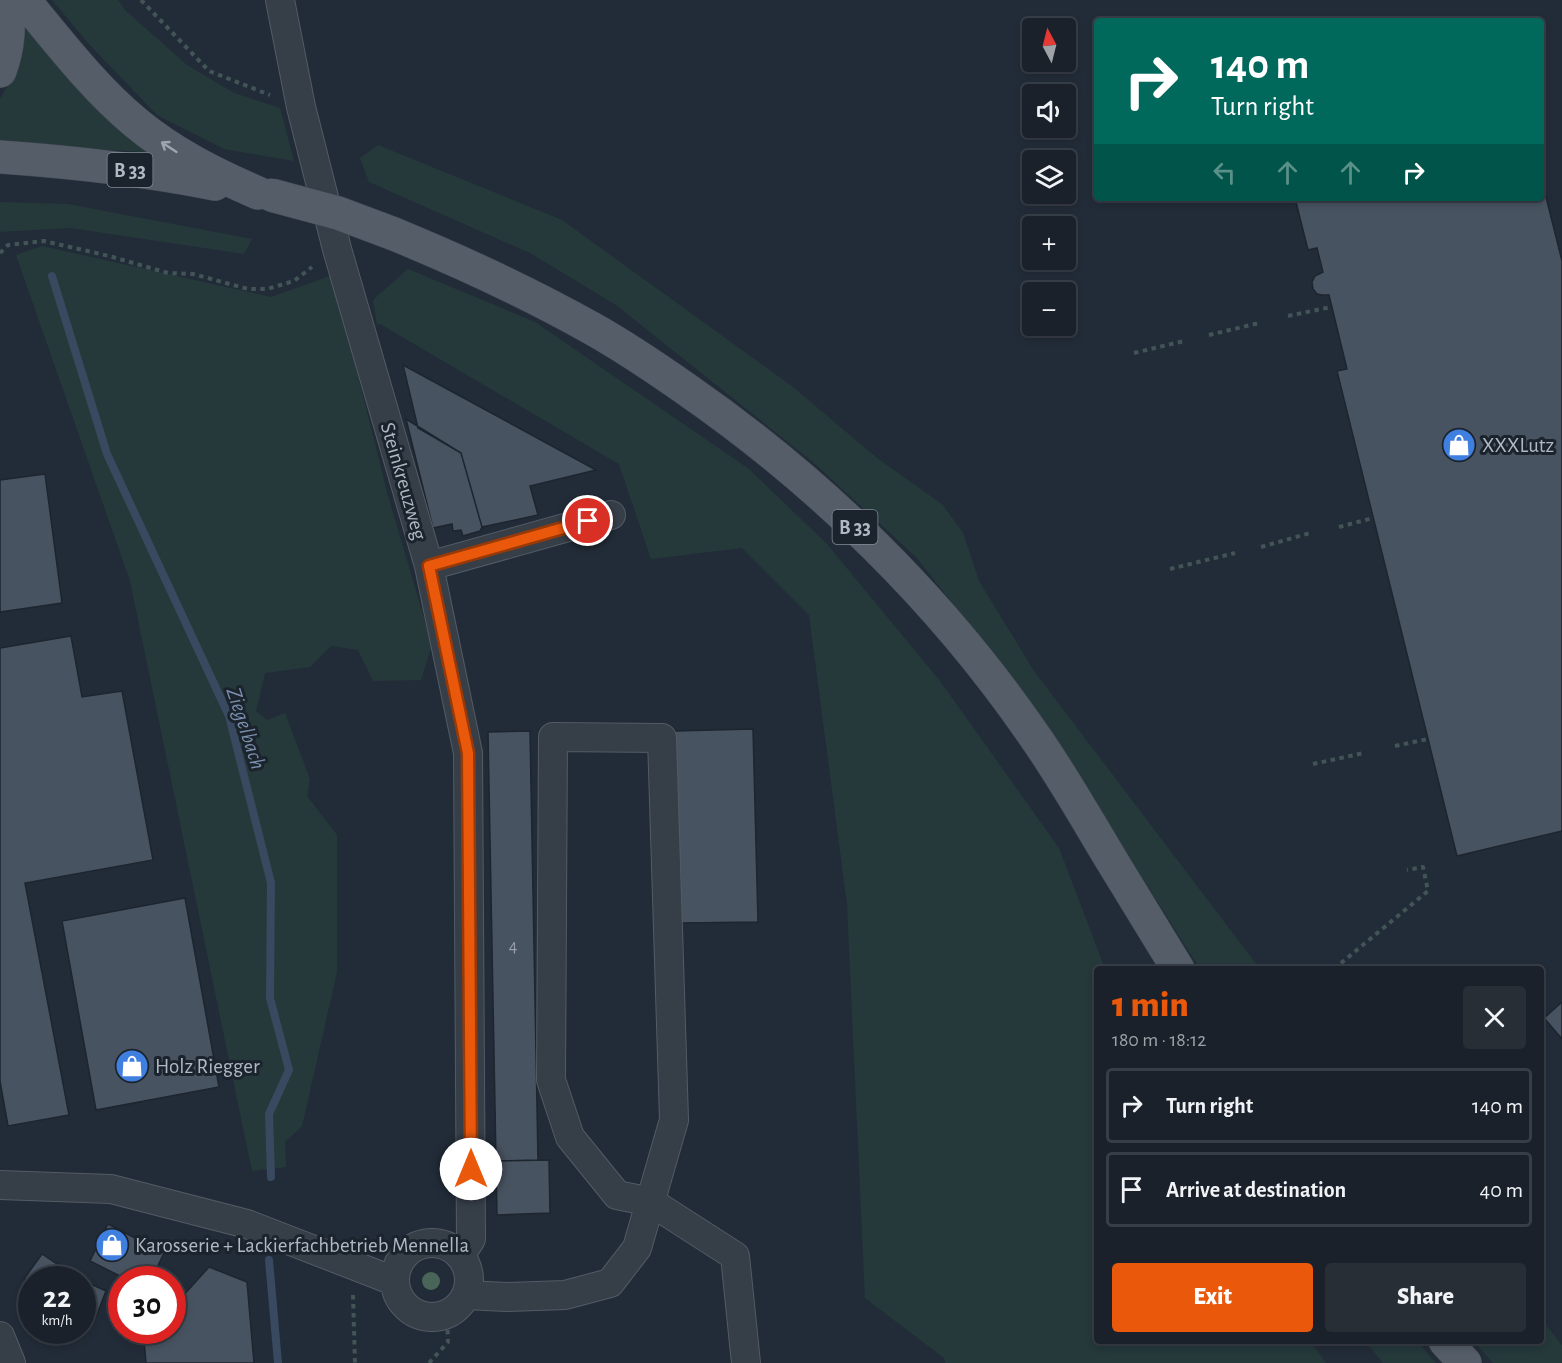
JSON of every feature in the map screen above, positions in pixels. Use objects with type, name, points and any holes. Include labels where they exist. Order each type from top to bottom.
[{"type":"main road","points":[[0,71],[9,37],[6,0]]},
{"type":"main road","points":[[24,0],[86,75],[136,123],[193,163],[225,179],[265,194]]},
{"type":"main road","name":"B 33","points":[[0,157],[136,170],[265,194],[338,213],[463,262],[595,330],[658,370],[719,412],[778,458],[888,559],[939,614],[994,681],[1032,733],[1074,796],[1176,966]]},
{"type":"main road","points":[[1448,1344],[1465,1363]]},
{"type":"street","name":"Steinkreuzweg","points":[[280,0],[301,107],[337,249],[429,566],[468,753],[471,1239],[460,1256]]},
{"type":"street","points":[[429,566],[611,515]]},
{"type":"street","points":[[457,1305],[470,1281],[467,1268],[460,1256],[448,1246],[433,1242],[418,1245],[405,1254],[397,1266],[394,1281],[398,1295],[406,1307],[418,1315],[432,1318],[457,1305],[506,1297],[565,1295],[610,1283],[637,1248],[651,1202],[674,1120],[662,738],[553,737],[551,1080],[570,1137],[616,1195],[651,1202],[735,1256],[746,1363]]},
{"type":"street","points":[[0,1185],[111,1189],[247,1224],[394,1281]]},
{"type":"street","points":[[0,1336],[11,1363]]},
{"type":"path","points":[[141,0],[209,71],[301,107]]},
{"type":"path","points":[[0,253],[8,245],[44,241],[168,273],[193,274],[248,289],[267,289],[294,281],[337,249]]},
{"type":"path","points":[[1288,316],[1331,307]]},
{"type":"path","points":[[1209,335],[1259,323]]},
{"type":"path","points":[[1134,353],[1184,341]]},
{"type":"path","points":[[1339,527],[1373,518]]},
{"type":"path","points":[[1261,547],[1310,533]]},
{"type":"path","points":[[1170,569],[1235,553]]},
{"type":"path","points":[[1395,746],[1428,739]]},
{"type":"path","points":[[1313,764],[1364,753]]},
{"type":"path","points":[[1339,966],[1428,891],[1423,867],[1407,870]]},
{"type":"path","points":[[352,1265],[355,1363]]},
{"type":"path","points":[[429,1363],[448,1342],[457,1305]]},
{"type":"green space","points":[[52,0],[118,0],[126,11],[187,65],[234,93],[280,108],[294,161],[224,149],[157,115],[88,43]]},
{"type":"green space","points":[[16,2],[158,153],[0,143],[0,99],[12,79]]},
{"type":"green space","points":[[378,145],[562,220],[793,387],[877,458],[943,505],[963,533],[979,581],[1034,671],[1258,966],[1198,966],[1032,704],[916,557],[814,463],[616,305],[530,253],[369,182],[360,158]]},
{"type":"green space","points":[[0,202],[68,204],[252,239],[244,254],[71,228],[0,232]]},
{"type":"green space","points":[[42,246],[271,297],[333,275],[388,496],[432,645],[421,680],[373,681],[358,650],[331,646],[310,667],[265,673],[256,711],[267,720],[285,713],[310,779],[307,796],[337,835],[337,972],[302,1126],[285,1142],[286,1167],[252,1171],[130,581],[16,255]]},
{"type":"green space","points":[[408,269],[535,322],[749,469],[827,544],[940,681],[1059,848],[1104,966],[1094,966],[1094,1344],[1312,1344],[1326,1363],[945,1363],[944,1358],[865,1298],[847,904],[809,615],[742,548],[651,559],[619,464],[380,324],[377,325],[373,300]]},
{"type":"green space","points":[[1544,1323],[1562,1345],[1562,1363],[1493,1363],[1477,1344],[1544,1344]]},
{"type":"green space","points":[[1367,1344],[1420,1344],[1436,1363],[1383,1363]]},
{"type":"building","name":"XXXLutz","points":[[1544,189],[1562,261],[1562,831],[1457,856],[1337,371],[1347,369],[1329,295],[1317,294],[1313,289],[1312,282],[1315,276],[1323,272],[1317,248],[1308,250],[1296,201],[1544,201]]},
{"type":"building","points":[[403,365],[596,470],[530,486],[538,515],[482,527],[461,453],[418,428]]},
{"type":"building","points":[[406,419],[461,453],[482,527],[480,531],[463,536],[461,530],[453,531],[452,524],[433,528]]},
{"type":"building","points":[[45,474],[62,603],[0,612],[0,480]]},
{"type":"building","points":[[71,636],[82,697],[122,691],[153,860],[25,883],[69,1115],[8,1126],[0,1081],[0,648]]},
{"type":"building","points":[[753,729],[758,922],[680,923],[675,731]]},
{"type":"building","points":[[530,731],[538,1160],[496,1161],[488,732]]},
{"type":"building","points":[[185,898],[219,1087],[96,1110],[62,921]]},
{"type":"building","points":[[1562,1002],[1562,1039],[1544,1018]]},
{"type":"building","points":[[549,1160],[550,1213],[497,1215],[496,1161]]},
{"type":"building","points":[[108,1224],[164,1253],[158,1266],[108,1266],[108,1270],[90,1261]]},
{"type":"building","points":[[42,1254],[60,1266],[33,1266]]},
{"type":"building","points":[[209,1267],[247,1282],[254,1363],[146,1363],[144,1344],[186,1344],[186,1292]]},
{"type":"building","points":[[96,1286],[106,1291],[96,1317]]},
{"type":"waterway","name":"Ziegelbach","points":[[52,276],[107,454],[229,716],[271,883],[270,998],[289,1070],[269,1114],[271,1177]]},
{"type":"waterway","name":"Ziegelbach","points":[[269,1260],[278,1363]]},
{"type":"place","name":"XXXLutz","points":[[1459,445]]},
{"type":"place","name":"Holz Riegger","points":[[132,1066]]},
{"type":"place","name":"Karosserie + Lackierfachbetrieb Mennella","points":[[112,1245]]},
{"type":"route","points":[[471,1169],[468,753],[429,566],[588,521]]}]
